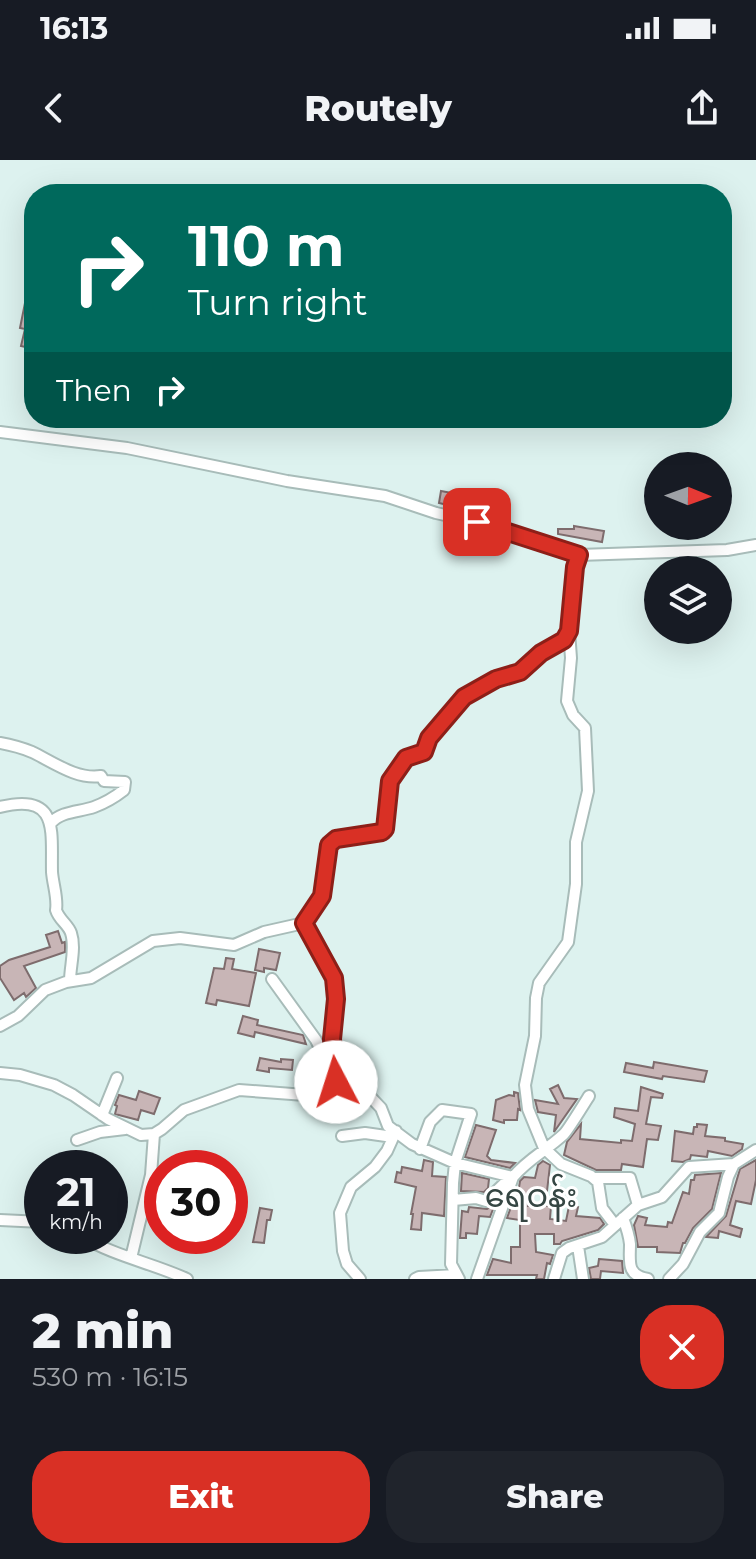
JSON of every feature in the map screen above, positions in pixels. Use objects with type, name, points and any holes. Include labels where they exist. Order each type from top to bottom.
[{"type":"street","points":[[0,432],[139,450],[287,481],[385,496],[579,555],[727,550],[756,545]]},
{"type":"street","points":[[579,555],[575,567],[569,631],[571,658],[567,701],[573,715],[585,728],[589,780],[576,842],[576,884],[568,942],[539,983],[535,1036],[525,1085],[528,1109],[544,1148],[561,1164],[594,1178],[630,1178],[638,1205]]},
{"type":"street","points":[[0,1026],[18,1016],[45,990],[91,978],[153,941],[180,938],[234,945],[264,932],[304,923],[322,896],[329,845],[336,839],[385,830],[390,781],[406,758],[424,752],[429,738],[464,697],[496,679],[520,672],[541,653],[564,640],[569,631]]},
{"type":"street","points":[[0,743],[29,751],[64,769],[101,776],[104,781],[125,782],[124,790],[113,798],[92,808],[59,816],[51,823]]},
{"type":"street","points":[[0,807],[24,803],[40,809],[51,823],[56,910],[70,930],[74,946],[70,981]]},
{"type":"street","points":[[304,923],[334,978],[336,999],[332,1039],[336,1082]]},
{"type":"street","points":[[272,979],[316,1040],[326,1060],[335,1068]]},
{"type":"street","points":[[0,1073],[54,1085],[125,1129],[141,1135],[154,1134],[184,1110],[239,1090],[305,1095],[349,1080],[361,1087],[381,1108],[395,1134],[420,1149],[455,1163],[512,1178]]},
{"type":"street","points":[[102,1115],[117,1078]]},
{"type":"street","points":[[453,1200],[476,1198],[486,1201],[524,1163],[566,1132],[589,1096]]},
{"type":"street","points":[[415,1279],[457,1277],[451,1264],[455,1163],[472,1117],[465,1112],[444,1109],[439,1112],[430,1122],[420,1149]]},
{"type":"street","points":[[77,1140],[100,1132],[125,1129]]},
{"type":"street","points":[[152,1150],[154,1134]]},
{"type":"street","points":[[342,1136],[395,1134]]},
{"type":"street","points":[[360,1279],[347,1264],[343,1251],[340,1213],[351,1187],[375,1167],[395,1134]]},
{"type":"street","points":[[554,1279],[562,1253],[602,1237],[638,1205],[662,1197],[689,1167],[734,1164],[756,1150]]},
{"type":"street","points":[[669,1279],[683,1264],[700,1232],[719,1213],[734,1164]]},
{"type":"street","points":[[477,1279],[512,1178]]},
{"type":"street","points":[[594,1178],[601,1191],[602,1208],[628,1231],[631,1271],[637,1277],[648,1279]]},
{"type":"street","points":[[131,1258],[144,1205]]},
{"type":"street","points":[[0,1220],[24,1221]]},
{"type":"street","points":[[578,1246],[583,1279]]},
{"type":"street","points":[[120,1254],[187,1279]]},
{"type":"building","points":[[24,308],[24,329],[20,328]]},
{"type":"building","points":[[441,491],[473,497],[471,505],[466,504],[465,509],[439,503]]},
{"type":"building","points":[[574,526],[604,531],[602,542],[558,534],[558,529],[574,529]]},
{"type":"building","points":[[58,931],[62,943],[65,942],[65,952],[24,966],[36,988],[26,997],[24,993],[14,1000],[0,978],[0,966],[9,960],[50,947],[46,935]]},
{"type":"building","points":[[259,949],[280,953],[276,970],[255,970]]},
{"type":"building","points":[[226,958],[234,959],[232,969],[256,973],[249,1006],[217,1000],[216,1005],[206,1003],[214,968],[224,969]]},
{"type":"building","points":[[243,1016],[258,1020],[257,1025],[303,1035],[306,1044],[255,1032],[254,1037],[238,1033]]},
{"type":"building","points":[[260,1058],[281,1062],[281,1059],[293,1060],[292,1070],[257,1070]]},
{"type":"building","points":[[654,1062],[707,1071],[704,1082],[624,1072],[626,1063],[653,1068]]},
{"type":"building","points":[[558,1085],[564,1098],[577,1099],[554,1132],[556,1115],[538,1112],[535,1100],[558,1104],[550,1089]]},
{"type":"building","points":[[641,1087],[663,1094],[662,1098],[651,1097],[646,1124],[661,1126],[658,1140],[647,1139],[643,1167],[622,1164],[621,1170],[596,1170],[564,1155],[567,1142],[581,1124],[580,1139],[621,1143],[621,1140],[632,1141],[635,1124],[614,1117],[615,1108],[638,1111]]},
{"type":"building","points":[[139,1091],[160,1098],[154,1114],[141,1110],[138,1120],[115,1114],[119,1095],[136,1100]]},
{"type":"building","points":[[514,1092],[518,1093],[520,1110],[517,1120],[504,1120],[504,1123],[493,1120],[496,1100],[514,1096]]},
{"type":"building","points":[[697,1124],[707,1125],[705,1136],[743,1144],[742,1149],[732,1156],[708,1151],[707,1157],[691,1155],[683,1162],[672,1161],[675,1131],[693,1134]]},
{"type":"building","points":[[476,1125],[496,1130],[487,1156],[491,1160],[515,1163],[510,1168],[465,1157]]},
{"type":"building","points":[[424,1160],[433,1162],[432,1176],[446,1177],[444,1216],[422,1213],[421,1230],[411,1229],[416,1187],[395,1182],[397,1172],[401,1173],[402,1167],[422,1171]]},
{"type":"building","points":[[756,1160],[751,1204],[736,1201],[730,1225],[742,1229],[740,1237],[719,1231],[718,1238],[706,1237],[726,1216],[740,1169]]},
{"type":"building","points":[[543,1161],[550,1165],[547,1191],[531,1190],[528,1206],[551,1206],[550,1219],[566,1221],[569,1206],[578,1207],[576,1216],[600,1218],[604,1224],[598,1230],[560,1244],[554,1244],[554,1234],[535,1234],[536,1252],[553,1255],[550,1264],[547,1263],[544,1279],[536,1279],[537,1275],[487,1275],[493,1259],[511,1263],[511,1247],[520,1247],[520,1220],[507,1218],[511,1207],[516,1207],[520,1181],[524,1177],[535,1178],[538,1165]]},
{"type":"building","points":[[462,1173],[489,1179],[488,1188],[484,1192],[461,1191]]},
{"type":"building","points":[[721,1173],[712,1209],[693,1228],[680,1253],[657,1252],[657,1247],[638,1247],[634,1225],[638,1216],[647,1218],[645,1225],[667,1227],[668,1222],[672,1223],[683,1192],[689,1194],[695,1175]]},
{"type":"building","points":[[495,1204],[490,1217],[479,1216],[477,1234],[466,1233],[466,1238],[460,1238],[462,1211],[468,1212],[469,1207],[487,1209]]},
{"type":"building","points":[[260,1208],[272,1210],[270,1220],[267,1220],[264,1243],[253,1242]]},
{"type":"building","points":[[599,1259],[622,1261],[623,1273],[601,1271],[600,1279],[591,1279],[589,1268],[598,1266]]},
{"type":"district","name":"ရေဝန်း","points":[[531,1196]]},
{"type":"route","points":[[336,1082],[332,1039],[336,999],[334,978],[304,923],[322,896],[329,845],[336,839],[382,832],[385,829],[390,781],[406,758],[424,752],[429,738],[456,704],[496,679],[520,672],[541,653],[564,640],[569,631],[575,567],[579,555],[477,522]]}]
